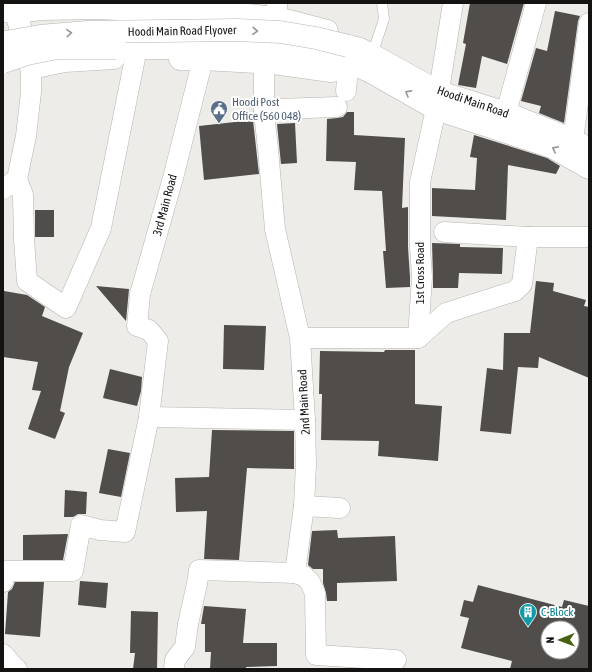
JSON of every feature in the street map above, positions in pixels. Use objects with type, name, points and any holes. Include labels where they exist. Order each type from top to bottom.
[{"type":"main road","points":[[96,8],[247,15],[277,11],[351,37],[355,58],[331,72],[264,62],[135,58],[65,61],[31,68],[9,11],[96,8]]},
{"type":"main road","name":"Hoodi Main Road Flyover","points":[[3,43],[40,36],[87,32],[237,30],[280,32],[316,38],[355,58]]},
{"type":"main road","name":"Hoodi Main Road Flyover","points":[[3,62],[27,54],[57,48],[219,48],[337,60],[355,58]]},
{"type":"main road","name":"Hoodi Main Road","points":[[355,58],[438,100],[506,113],[581,144]]},
{"type":"main road","points":[[438,100],[552,147],[589,168]]},
{"type":"street","name":"1st Cross Road","points":[[418,338],[422,278],[420,247],[420,182],[438,100],[453,3]]},
{"type":"street","points":[[506,113],[536,3]]},
{"type":"street","points":[[581,144],[589,22]]},
{"type":"street","points":[[31,68],[31,92],[26,136],[10,184],[23,195],[24,238],[28,281],[66,308],[101,228],[135,58]]},
{"type":"street","points":[[264,112],[341,99],[355,58]]},
{"type":"street","name":"3rd Main Road","points":[[149,417],[158,341],[149,330],[137,326],[140,294],[173,178],[203,59]]},
{"type":"street","name":"2nd Main Road","points":[[264,62],[264,112],[275,230],[300,338],[305,420],[306,464],[304,506],[295,572]]},
{"type":"street","points":[[444,232],[528,237],[589,237]]},
{"type":"street","points":[[300,338],[418,338],[446,313],[515,291],[522,284],[528,237]]},
{"type":"street","points":[[3,582],[5,571],[74,571],[81,524],[100,530],[125,532],[149,417],[305,420]]},
{"type":"street","points":[[304,506],[340,508]]},
{"type":"street","points":[[174,669],[175,660],[185,647],[199,570],[295,572],[304,576],[310,582],[315,593],[317,662],[396,660]]},
{"type":"street","points":[[3,654],[15,668],[18,669]]},
{"type":"lane","points":[[355,58],[384,19],[382,3]]},
{"type":"building","points":[[470,3],[524,3],[507,64],[482,56],[476,88],[458,85],[466,44],[463,43]]},
{"type":"building","points":[[555,11],[580,16],[578,21],[564,123],[539,113],[541,106],[521,101],[536,48],[547,51]]},
{"type":"building","points":[[347,112],[354,112],[354,135],[405,138],[402,208],[408,207],[410,287],[386,288],[383,251],[386,251],[382,191],[354,190],[356,162],[326,161],[327,119],[343,117]]},
{"type":"building","points":[[253,120],[259,174],[204,180],[199,126]]},
{"type":"building","points":[[295,123],[297,163],[281,164],[277,124]]},
{"type":"building","points":[[474,135],[547,158],[560,166],[556,174],[508,165],[506,220],[432,216],[432,188],[475,190],[477,158],[470,157]]},
{"type":"building","points":[[35,210],[54,210],[54,237],[35,237]]},
{"type":"building","points":[[432,243],[460,244],[460,247],[503,248],[502,274],[459,273],[458,288],[433,288]]},
{"type":"building","points":[[536,281],[554,283],[553,291],[586,300],[584,306],[589,307],[589,378],[539,357],[538,368],[518,367],[511,434],[480,431],[487,368],[503,370],[504,333],[530,333]]},
{"type":"building","points":[[96,286],[129,289],[126,321]]},
{"type":"building","points":[[4,291],[27,295],[45,307],[42,316],[83,333],[69,367],[60,411],[65,413],[55,439],[28,429],[41,391],[32,390],[38,362],[3,357]]},
{"type":"building","points":[[224,325],[266,326],[264,370],[223,369]]},
{"type":"building","points":[[385,350],[415,350],[415,404],[442,406],[438,461],[378,456],[379,441],[321,440],[322,394],[319,394],[320,351],[384,352]]},
{"type":"building","points":[[110,369],[142,377],[141,391],[137,406],[103,398]]},
{"type":"building","points":[[212,430],[294,431],[294,469],[247,468],[239,560],[204,559],[207,511],[176,512],[175,478],[209,477]]},
{"type":"building","points":[[108,449],[130,453],[121,497],[99,493]]},
{"type":"building","points":[[65,490],[87,492],[86,514],[78,514],[73,517],[64,517]]},
{"type":"building","points":[[337,530],[338,538],[395,536],[397,581],[337,583],[337,601],[327,601],[323,583],[323,569],[313,569],[308,565],[312,531]]},
{"type":"building","points":[[68,534],[63,560],[23,560],[23,535]]},
{"type":"building","points":[[80,581],[108,583],[106,608],[78,605]]},
{"type":"building","points":[[15,582],[44,582],[40,637],[5,634],[8,592],[12,589]]},
{"type":"building","name":"C-Block","points":[[478,585],[562,607],[564,600],[589,606],[589,669],[510,669],[512,661],[461,648],[469,618],[460,616],[464,600],[473,602]]},
{"type":"building","points":[[204,606],[246,609],[243,643],[277,643],[277,666],[246,667],[246,669],[210,669],[211,652],[205,652],[205,624],[201,624]]},
{"type":"building","points":[[131,611],[158,612],[157,669],[133,669],[135,653],[130,653]]},
{"type":"place","name":"Hoodi Post Office (560 048)","points":[[219,124]]},
{"type":"place","name":"C-Block","points":[[528,627]]}]
